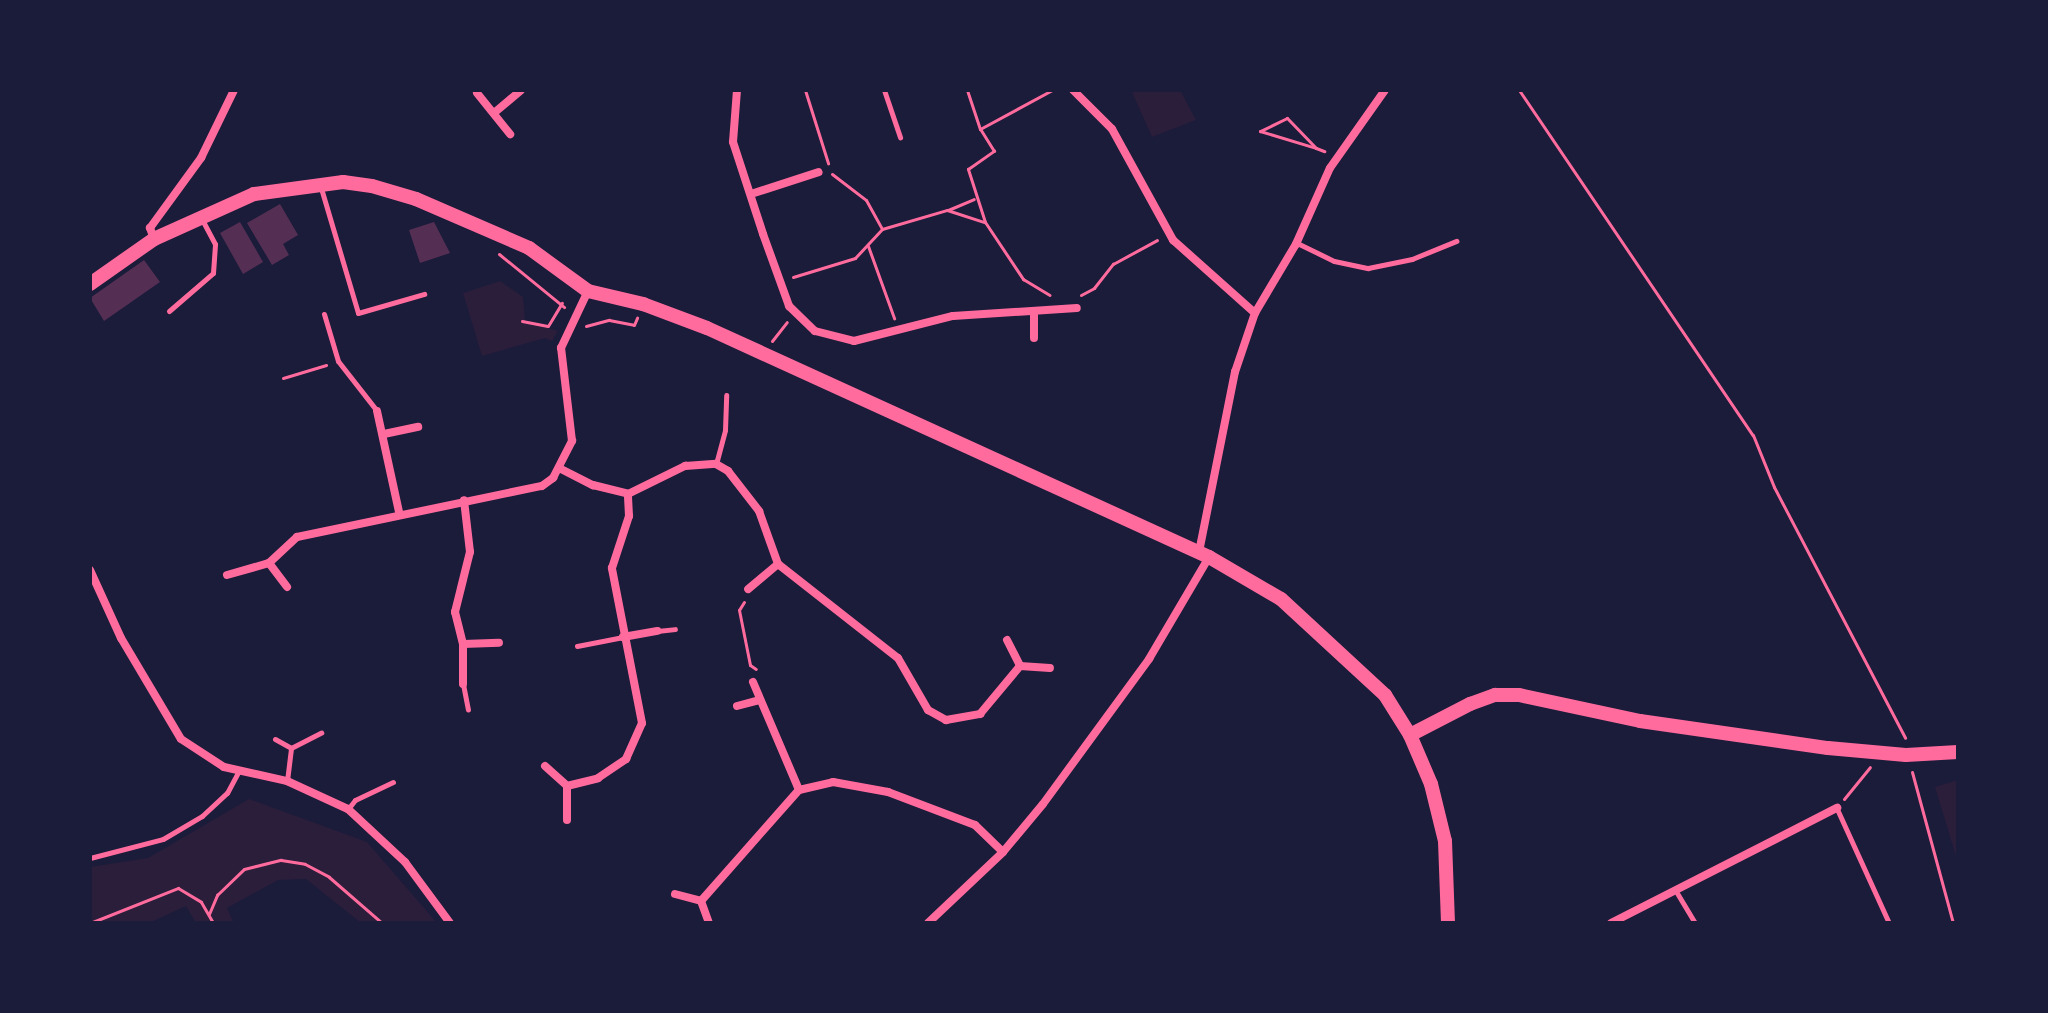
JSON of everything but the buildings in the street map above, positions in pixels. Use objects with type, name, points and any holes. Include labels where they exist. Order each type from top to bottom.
[{"type":"street","points":[[154,239],[150,228],[201,158],[234,90]]},
{"type":"street","points":[[494,113],[521,90]]},
{"type":"street","points":[[737,90],[733,142],[779,281],[795,316],[815,331],[845,340],[899,331],[953,316],[1077,308]]},
{"type":"street","points":[[1073,90],[1112,129],[1169,234],[1255,313]]},
{"type":"street","points":[[928,923],[1003,852],[1149,659],[1204,555],[1235,372],[1255,313],[1340,156],[1385,90]]},
{"type":"street","points":[[477,93],[510,134]]},
{"type":"street","points":[[751,194],[819,172]]},
{"type":"street","points":[[90,284],[154,239],[254,194],[320,184],[372,186],[416,199],[529,248],[588,291],[643,304],[762,354],[1204,555],[1313,624],[1385,695],[1410,735],[1431,784],[1445,841],[1448,923]]},
{"type":"street","points":[[227,575],[269,563],[297,537],[399,512],[542,486],[561,469],[572,441],[561,348],[588,291]]},
{"type":"street","points":[[1034,311],[1034,338]]},
{"type":"street","points":[[377,411],[399,512]]},
{"type":"street","points":[[384,434],[418,427]]},
{"type":"street","points":[[561,469],[593,485],[628,494],[685,466],[716,464],[759,511],[778,564],[886,647],[928,710],[946,720],[980,714],[1020,666]]},
{"type":"street","points":[[567,786],[614,769],[633,748],[642,723],[612,568],[629,516],[628,494]]},
{"type":"street","points":[[463,684],[463,644],[455,612],[470,552],[464,500]]},
{"type":"street","points":[[269,563],[287,587]]},
{"type":"street","points":[[748,589],[778,564]]},
{"type":"street","points":[[90,570],[164,716],[202,757],[238,772],[287,781],[348,809],[405,862],[450,923]]},
{"type":"street","points":[[623,637],[657,631]]},
{"type":"street","points":[[1007,640],[1020,666]]},
{"type":"street","points":[[463,644],[499,643]]},
{"type":"street","points":[[1020,666],[1050,668]]},
{"type":"street","points":[[753,682],[799,790]]},
{"type":"street","points":[[1410,735],[1470,704],[1495,695],[1519,695],[1684,728],[1882,753],[1958,752]]},
{"type":"street","points":[[737,706],[759,700]]},
{"type":"street","points":[[545,766],[567,786],[567,820]]},
{"type":"street","points":[[701,901],[799,790],[833,782],[888,792],[975,825],[1003,852]]},
{"type":"street","points":[[1611,923],[1677,893],[1795,825],[1837,808]]},
{"type":"street","points":[[675,894],[701,901]]},
{"type":"street","points":[[701,901],[709,923]]},
{"type":"lane","points":[[884,90],[900,137]]},
{"type":"lane","points":[[320,184],[358,313],[424,294]]},
{"type":"lane","points":[[169,311],[213,273],[215,244],[201,216]]},
{"type":"lane","points":[[1296,242],[1334,261],[1368,268],[1389,266],[1456,241]]},
{"type":"lane","points":[[324,314],[338,361],[377,411]]},
{"type":"lane","points":[[716,464],[725,430],[726,395]]},
{"type":"lane","points":[[657,631],[675,629]]},
{"type":"lane","points":[[577,646],[623,637]]},
{"type":"lane","points":[[463,684],[468,710]]},
{"type":"lane","points":[[291,748],[321,733]]},
{"type":"lane","points":[[275,739],[291,748]]},
{"type":"lane","points":[[287,781],[291,748]]},
{"type":"lane","points":[[90,858],[163,839],[202,816],[227,793],[238,772]]},
{"type":"lane","points":[[348,809],[355,800],[393,782]]},
{"type":"lane","points":[[1837,808],[1889,923]]},
{"type":"lane","points":[[1677,893],[1695,923]]},
{"type":"path","points":[[805,90],[831,172],[866,200],[882,229]]},
{"type":"path","points":[[967,90],[980,129],[994,151],[968,169],[974,199],[985,222],[1023,279],[1055,296]]},
{"type":"path","points":[[980,129],[1052,90]]},
{"type":"path","points":[[1519,90],[1753,435],[1774,487],[1907,741],[1906,755],[1953,923]]},
{"type":"path","points":[[1316,148],[1287,118],[1260,131],[1340,156]]},
{"type":"path","points":[[779,281],[855,258],[882,229],[974,199]]},
{"type":"path","points":[[947,210],[985,222]]},
{"type":"path","points":[[1078,296],[1094,288],[1122,258],[1169,234]]},
{"type":"path","points":[[868,246],[899,331]]},
{"type":"path","points":[[522,321],[548,326],[562,303]]},
{"type":"path","points":[[762,354],[795,316]]},
{"type":"path","points":[[283,378],[338,361]]},
{"type":"path","points":[[748,589],[739,610],[750,665],[762,672],[753,682]]},
{"type":"path","points":[[1837,808],[1882,753]]},
{"type":"path","points":[[209,914],[217,895],[244,869],[281,860],[305,864],[329,877],[382,923]]},
{"type":"path","points":[[90,923],[178,888],[201,902],[213,923]]},
{"type":"shaded area","points":[[1131,90],[1180,90],[1196,120],[1152,137]]},
{"type":"shaded area","points":[[500,281],[523,297],[525,321],[558,331],[552,341],[545,338],[482,356],[463,293]]},
{"type":"shaded area","points":[[1958,780],[1958,863],[1935,787]]},
{"type":"shaded area","points":[[249,799],[367,842],[437,923],[361,923],[306,879],[278,880],[227,908],[234,923],[196,923],[186,906],[149,923],[90,923],[90,867],[148,858]]}]
